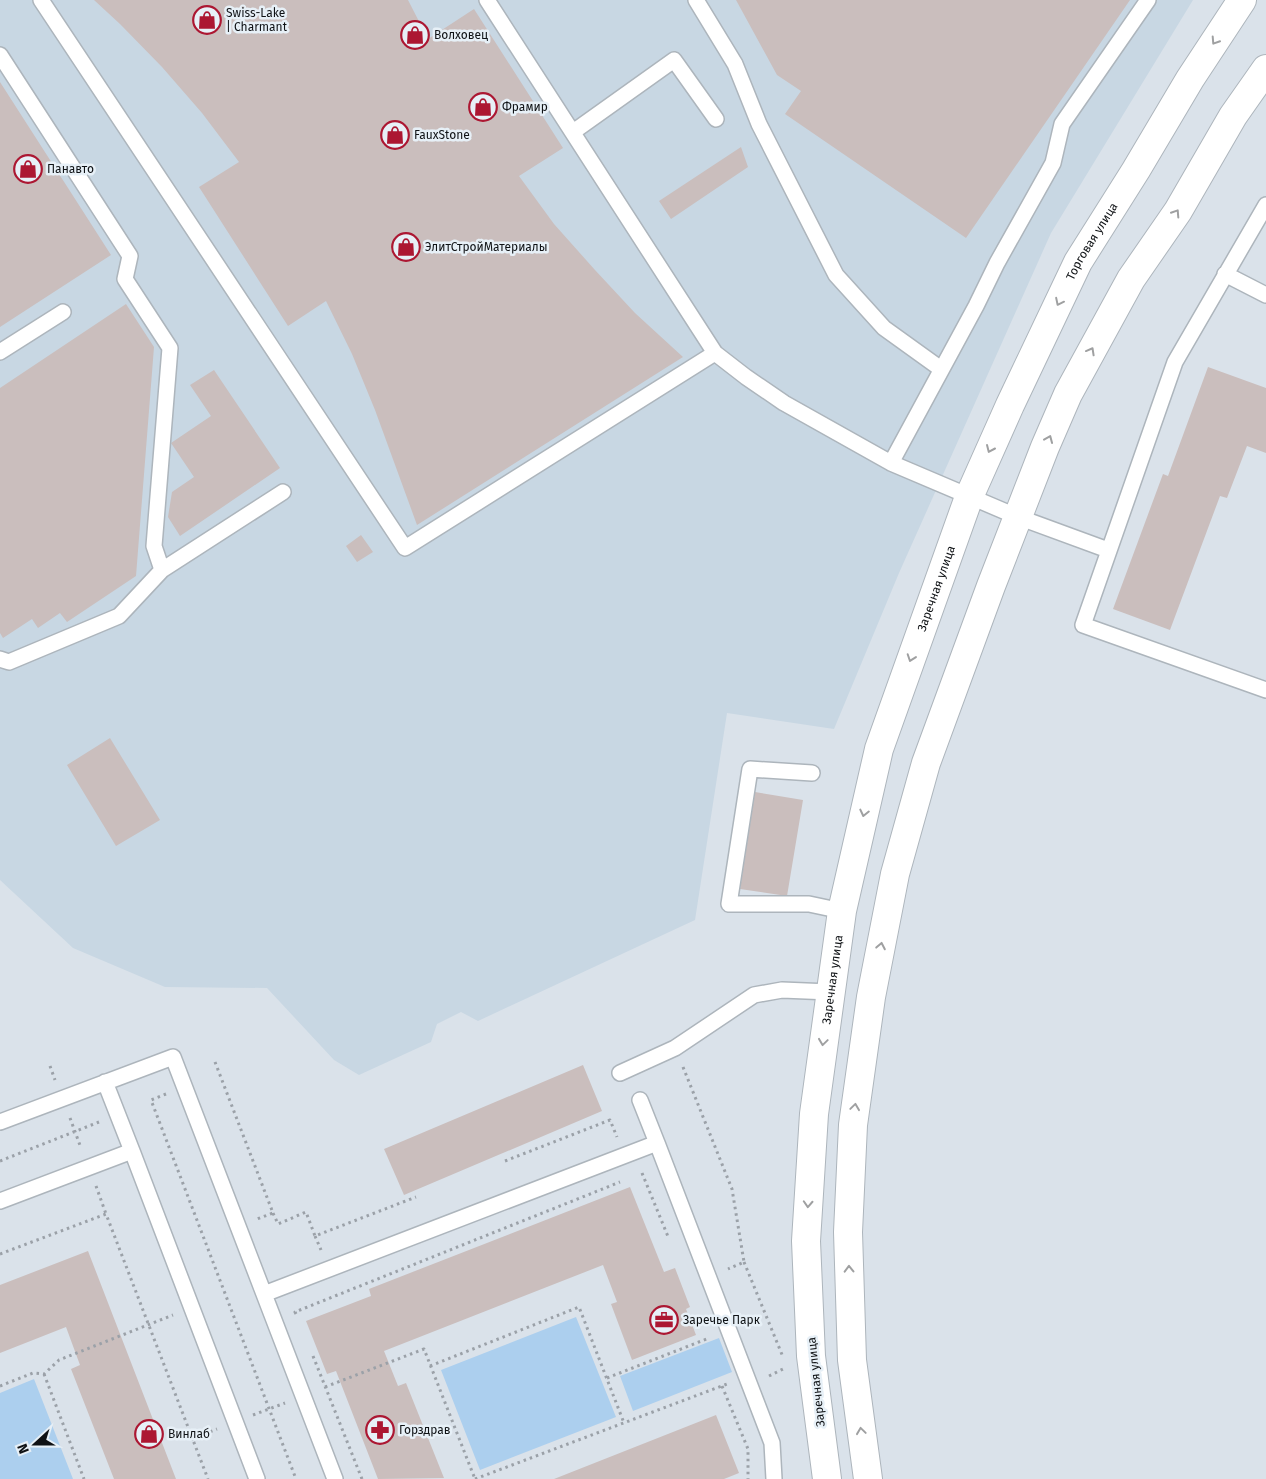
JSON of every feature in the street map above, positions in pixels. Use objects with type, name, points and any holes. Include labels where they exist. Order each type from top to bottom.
[{"type":"street","name":"Торговая улица","points":[[969,497],[1010,405],[1078,262],[1190,79],[1242,0]]},
{"type":"street","points":[[868,1479],[852,1360],[848,1232],[852,1125],[871,998],[895,874],[926,763],[1018,517],[1068,394],[1131,279],[1178,212],[1233,116],[1266,69]]},
{"type":"street","name":"Заречная улица","points":[[827,1479],[812,1356],[806,1240],[814,1114],[830,992],[842,911],[879,749],[969,497]]},
{"type":"lane","points":[[42,0],[404,548],[715,353]]},
{"type":"lane","points":[[487,0],[715,353],[784,403],[891,463],[1018,517],[1108,550]]},
{"type":"lane","points":[[696,0],[735,64],[759,124],[836,276],[884,328],[940,369]]},
{"type":"lane","points":[[891,463],[940,369],[1053,163],[1062,124],[1148,0]]},
{"type":"lane","points":[[0,55],[130,256],[125,278],[170,348],[154,546],[162,570]]},
{"type":"lane","points":[[573,132],[674,60],[716,119]]},
{"type":"lane","points":[[1266,204],[1175,362],[1083,625],[1266,690]]},
{"type":"lane","points":[[1225,274],[1266,295]]},
{"type":"lane","points":[[0,352],[63,312]]},
{"type":"lane","points":[[0,660],[9,662],[119,616],[162,570],[282,492]]},
{"type":"lane","points":[[812,773],[750,769],[730,904],[809,904],[842,911]]},
{"type":"lane","points":[[620,1073],[676,1048],[754,995],[782,990],[830,992]]},
{"type":"lane","points":[[0,1122],[173,1056],[335,1479]]},
{"type":"lane","points":[[105,1082],[257,1479]]},
{"type":"lane","points":[[640,1100],[772,1443],[774,1479]]},
{"type":"lane","points":[[264,1294],[657,1143]]},
{"type":"lane","points":[[0,1201],[132,1150]]},
{"type":"path","points":[[676,1048],[732,1189],[744,1262],[783,1358],[785,1368],[770,1374],[767,1380]]},
{"type":"path","points":[[215,1062],[278,1224],[306,1212],[315,1236],[416,1196]]},
{"type":"path","points":[[50,1066],[208,1479]]},
{"type":"path","points":[[184,1087],[151,1100],[296,1479]]},
{"type":"path","points":[[0,1161],[118,1115]]},
{"type":"path","points":[[506,1162],[610,1120],[634,1177]]},
{"type":"path","points":[[298,1320],[295,1312],[665,1164]]},
{"type":"path","points":[[642,1173],[670,1242]]},
{"type":"path","points":[[238,1227],[273,1213]]},
{"type":"path","points":[[0,1254],[106,1214]]},
{"type":"path","points":[[708,1277],[744,1262]]},
{"type":"path","points":[[430,1366],[579,1307],[624,1423]]},
{"type":"path","points":[[0,1386],[33,1373],[44,1374],[59,1360],[192,1308]]},
{"type":"path","points":[[607,1378],[709,1338]]},
{"type":"path","points":[[303,1396],[424,1349],[475,1479],[747,1376]]},
{"type":"path","points":[[312,1354],[362,1479]]},
{"type":"path","points":[[44,1374],[84,1479]]},
{"type":"path","points":[[722,1386],[748,1450],[749,1479]]},
{"type":"shaded area","points":[[0,0],[1193,0],[1051,233],[899,573],[834,729],[727,713],[695,920],[478,1021],[461,1012],[437,1024],[431,1042],[359,1075],[334,1060],[267,988],[165,987],[73,948],[0,880]]},
{"type":"shaded area","points":[[576,1317],[616,1417],[480,1470],[441,1370]]},
{"type":"shaded area","points":[[719,1338],[732,1372],[633,1411],[620,1376]]},
{"type":"shaded area","points":[[34,1379],[73,1479],[0,1479],[0,1393]]},
{"type":"building","name":"ЭлитСтройМатериалы","points":[[94,0],[408,0],[428,39],[474,9],[563,148],[519,176],[554,224],[595,270],[635,313],[683,357],[417,525],[375,410],[352,354],[326,301],[288,326],[199,187],[239,162],[202,113],[162,67]]},
{"type":"building","points":[[736,0],[1130,0],[966,238],[785,114],[801,91],[777,75]]},
{"type":"building","name":"Панавто","points":[[0,82],[111,255],[0,327]]},
{"type":"building","points":[[741,147],[748,167],[671,219],[659,201]]},
{"type":"building","points":[[126,304],[154,347],[136,576],[67,622],[60,613],[38,628],[32,619],[3,638],[0,633],[0,388]]},
{"type":"building","points":[[1208,367],[1266,388],[1266,453],[1247,446],[1227,498],[1220,496],[1170,630],[1113,609],[1163,474],[1168,476]]},
{"type":"building","points":[[214,370],[280,468],[180,536],[168,517],[172,492],[194,477],[171,443],[211,416],[190,385]]},
{"type":"building","points":[[361,535],[373,552],[357,562],[346,546]]},
{"type":"building","points":[[110,738],[160,820],[116,846],[67,765]]},
{"type":"building","points":[[755,792],[803,800],[787,896],[740,889]]},
{"type":"building","points":[[583,1065],[602,1111],[404,1195],[384,1149]]},
{"type":"building","points":[[630,1187],[664,1272],[675,1268],[690,1307],[686,1309],[696,1335],[632,1360],[611,1304],[617,1302],[603,1265],[384,1351],[398,1386],[406,1383],[444,1478],[378,1479],[336,1371],[327,1374],[306,1321],[371,1296],[369,1289]]},
{"type":"building","points":[[88,1251],[176,1479],[114,1479],[71,1369],[80,1365],[66,1327],[0,1353],[0,1285]]},
{"type":"building","points":[[716,1415],[739,1473],[724,1479],[554,1479]]},
{"type":"place","name":"Swiss-Lake | Charmant","points":[[207,20]]},
{"type":"place","name":"Волховец","points":[[415,35]]},
{"type":"place","name":"Фрамир","points":[[483,107]]},
{"type":"place","name":"FauxStone","points":[[395,135]]},
{"type":"place","name":"Панавто","points":[[28,169]]},
{"type":"place","name":"ЭлитСтройМатериалы","points":[[406,247]]},
{"type":"place","name":"Заречье Парк","points":[[664,1320]]},
{"type":"place","name":"Горздрав","points":[[380,1430]]},
{"type":"place","name":"Винлаб","points":[[149,1434]]}]
